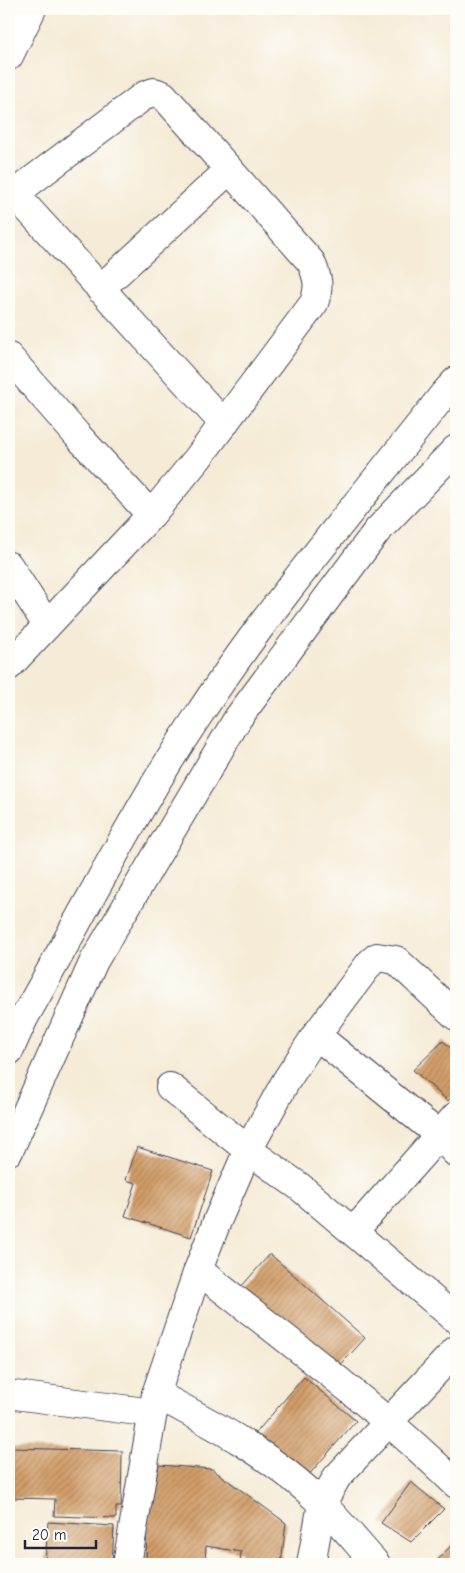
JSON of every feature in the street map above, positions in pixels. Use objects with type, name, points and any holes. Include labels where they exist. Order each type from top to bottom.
[{"type":"main road","points":[[11,42],[32,9]]},
{"type":"main road","points":[[9,666],[151,515],[224,424],[314,303],[318,290],[319,279],[311,262],[163,95],[154,92],[146,95],[11,191],[224,424]]},
{"type":"main road","points":[[100,289],[229,170]]},
{"type":"main road","points":[[9,357],[77,435],[151,515]]},
{"type":"main road","points":[[9,1051],[24,1018],[142,805],[196,718],[265,622],[456,381]]},
{"type":"main road","points":[[9,1151],[94,961],[238,718],[377,531],[456,449]]},
{"type":"main road","points":[[9,566],[47,625]]},
{"type":"main road","points":[[127,1564],[154,1403],[198,1270],[248,1150],[286,1081],[316,1035],[370,963],[377,957],[396,960],[456,1016]]},
{"type":"main road","points":[[316,1035],[450,1135],[354,1232]]},
{"type":"main road","points":[[170,1087],[248,1150],[300,1186],[456,1320]]},
{"type":"main road","points":[[198,1270],[300,1350],[427,1456],[456,1484]]},
{"type":"main road","points":[[311,1564],[322,1504],[337,1477],[456,1350]]},
{"type":"main road","points":[[15,1395],[154,1403],[218,1426],[279,1467],[322,1504],[376,1564]]},
{"type":"building","points":[[443,1041],[456,1052],[456,1091],[448,1101],[413,1070]]},
{"type":"building","points":[[137,1147],[213,1171],[191,1237],[125,1216],[136,1183],[126,1180]]},
{"type":"building","points":[[270,1254],[365,1338],[336,1370],[241,1287]]},
{"type":"building","points":[[304,1377],[356,1421],[306,1478],[255,1434]]},
{"type":"building","points":[[12,1448],[122,1451],[121,1507],[116,1507],[116,1518],[54,1516],[55,1499],[11,1498]]},
{"type":"building","points":[[159,1465],[212,1469],[286,1523],[281,1564],[240,1564],[241,1552],[206,1546],[205,1562],[146,1561],[147,1522]]},
{"type":"building","points":[[411,1482],[444,1509],[411,1542],[381,1523]]},
{"type":"building","points":[[48,1522],[114,1526],[112,1564],[45,1564]]},
{"type":"building","points":[[456,1540],[456,1564],[434,1564]]}]
